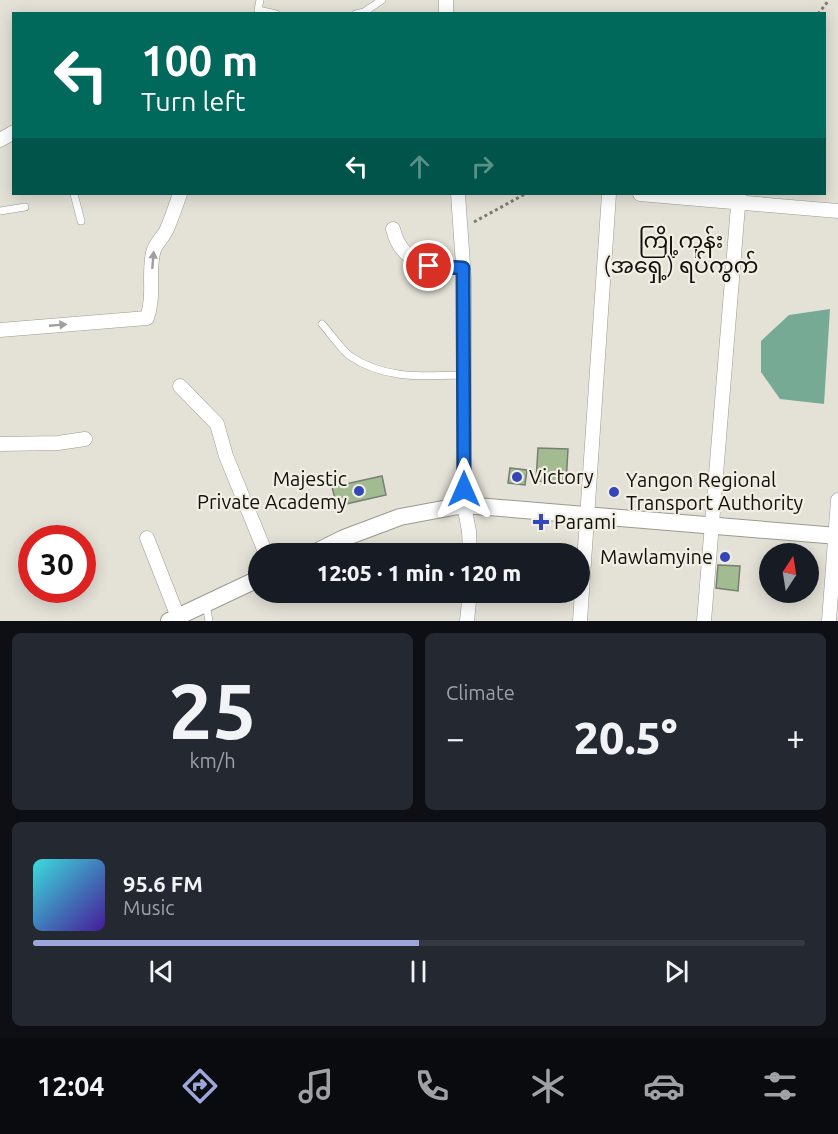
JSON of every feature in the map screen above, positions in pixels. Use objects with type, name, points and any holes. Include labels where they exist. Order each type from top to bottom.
[{"type":"street","points":[[0,330],[147,318],[152,303],[151,264],[156,243],[166,232],[180,195]]},
{"type":"street","points":[[458,195],[463,268],[464,505],[470,543]]},
{"type":"street","points":[[580,621],[609,195]]},
{"type":"street","points":[[665,195],[739,198],[838,211]]},
{"type":"street","points":[[704,621],[739,198]]},
{"type":"street","points":[[393,229],[396,243],[408,255],[429,266],[463,268]]},
{"type":"street","points":[[180,386],[218,424],[226,456],[262,543]]},
{"type":"street","points":[[0,444],[58,443],[86,439]]},
{"type":"street","points":[[829,621],[838,500]]},
{"type":"street","points":[[334,543],[400,517],[464,505],[837,536]]},
{"type":"street","points":[[147,538],[173,619],[248,584]]},
{"type":"street","points":[[467,621],[469,603]]},
{"type":"lane","points":[[260,0],[258,10],[267,12]]},
{"type":"lane","points":[[364,12],[382,0]]},
{"type":"lane","points":[[74,195],[81,221]]},
{"type":"lane","points":[[0,211],[26,207]]},
{"type":"lane","points":[[322,324],[350,355],[385,373],[408,376],[464,375]]},
{"type":"lane","points":[[206,604],[209,621]]},
{"type":"path","points":[[820,12],[829,0]]},
{"type":"path","points":[[462,228],[523,195]]},
{"type":"shaded area","points":[[830,309],[824,404],[780,399],[761,372],[761,341],[789,315]]},
{"type":"building","points":[[538,448],[568,449],[566,483],[536,481]]},
{"type":"building","points":[[510,468],[527,470],[525,485],[508,483]]},
{"type":"building","name":"Majestic Private Academy","points":[[382,476],[386,495],[337,506],[332,487]]},
{"type":"building","points":[[718,565],[740,566],[738,591],[716,588]]},
{"type":"place","name":"Victory","points":[[517,477]]},
{"type":"place","name":"Majestic Private Academy","points":[[359,491]]},
{"type":"place","name":"Yangon Regional Transport Authority","points":[[614,492]]},
{"type":"place","name":"Parami","points":[[541,522]]},
{"type":"place","name":"Mawlamyine","points":[[725,557]]},
{"type":"district","name":"ကြို့ကုန်း (အရှေ့) ရပ်ကွက်","points":[[681,252]]},
{"type":"route","points":[[429,266],[463,268],[464,489]]}]
